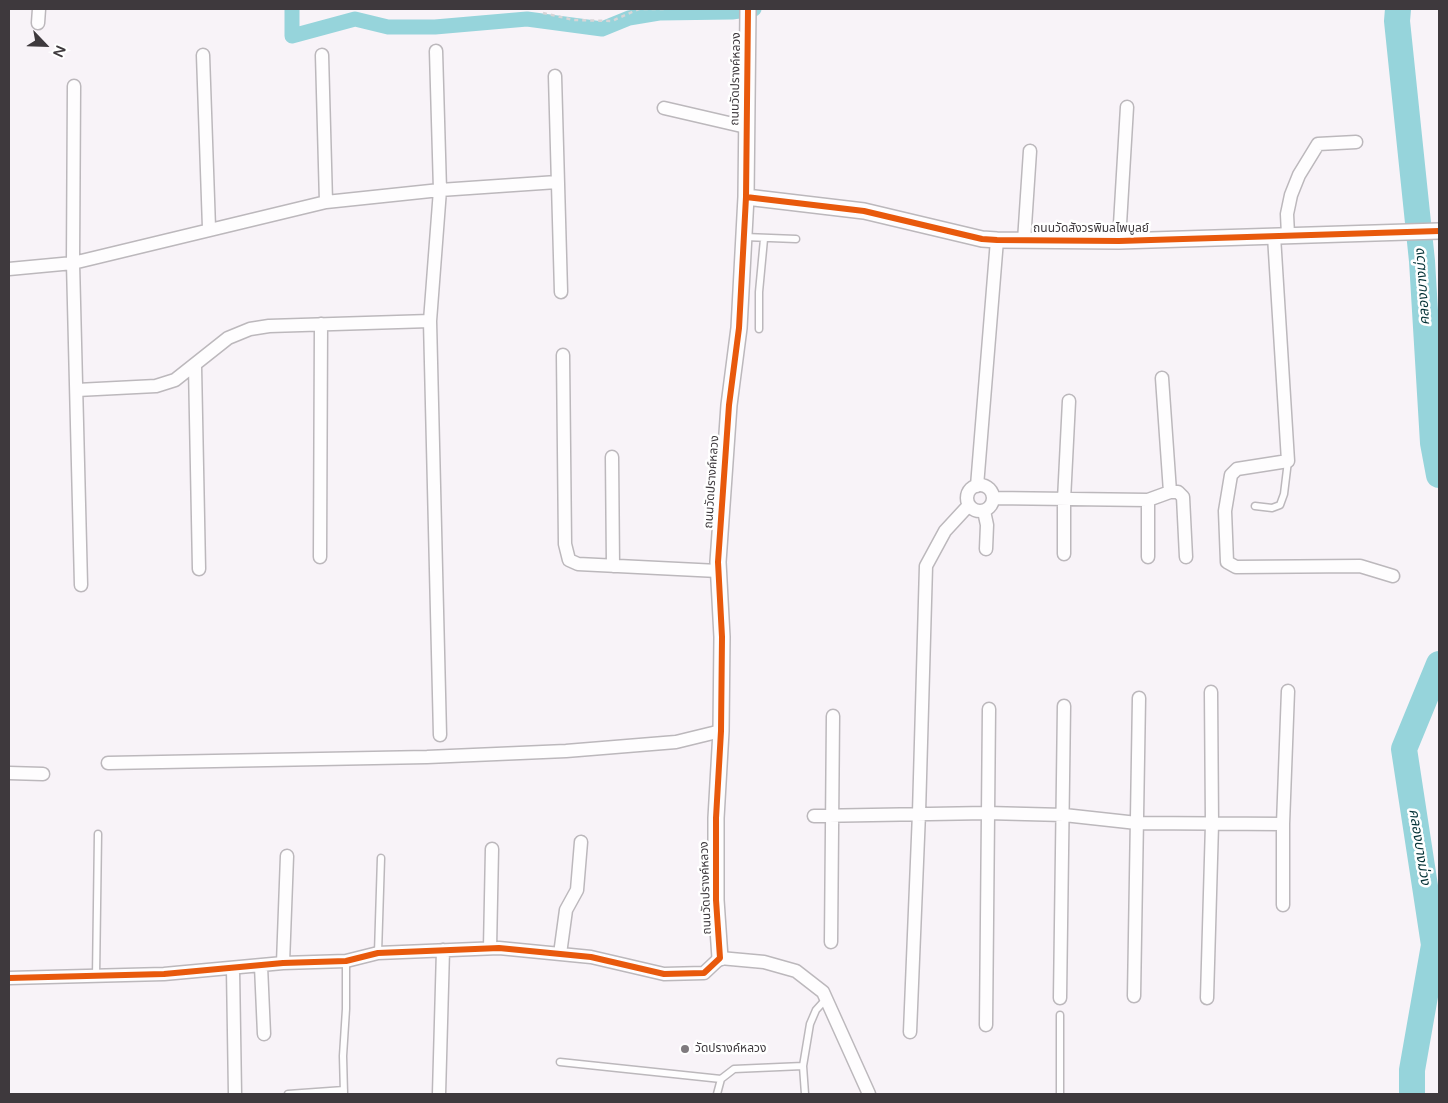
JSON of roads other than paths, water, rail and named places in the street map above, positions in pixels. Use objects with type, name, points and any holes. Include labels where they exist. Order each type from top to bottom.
[{"type":"street","points":[[38,23],[39,9]]},
{"type":"street","name":"ถนนวัดปรางค์หลวง","points":[[720,958],[716,900],[716,818],[722,731],[722,637],[718,571],[729,405],[739,328],[744,237],[748,9]]},
{"type":"street","points":[[436,51],[440,190],[430,321],[440,735]]},
{"type":"street","points":[[203,55],[209,228]]},
{"type":"street","points":[[322,55],[326,202]]},
{"type":"street","points":[[555,76],[561,292]]},
{"type":"street","points":[[74,86],[73,263],[81,585]]},
{"type":"street","points":[[664,108],[746,127]]},
{"type":"street","points":[[1119,240],[1127,108]]},
{"type":"street","points":[[1356,142],[1318,144],[1291,195],[1281,236],[1288,461],[1237,469],[1231,475],[1228,482],[1225,511],[1227,562],[1236,567],[1360,566],[1393,576]]},
{"type":"street","points":[[1024,240],[1030,151]]},
{"type":"street","points":[[9,269],[73,263],[209,228],[326,202],[440,190],[557,182]]},
{"type":"street","name":"ถนนวัดสังวรพิมลไพบูลย์","points":[[746,197],[864,211],[982,239],[997,240],[1119,240],[1439,231]]},
{"type":"street","points":[[984,511],[973,509],[969,505],[968,494],[977,486],[997,240]]},
{"type":"street","points":[[77,390],[156,386],[175,380],[196,366],[228,338],[250,329],[321,324],[430,321]]},
{"type":"street","points":[[320,557],[321,324]]},
{"type":"street","points":[[563,355],[566,555],[569,560],[578,564],[718,571]]},
{"type":"street","points":[[196,366],[199,568]]},
{"type":"street","points":[[1162,378],[1170,492]]},
{"type":"street","points":[[1064,554],[1064,500],[1069,401]]},
{"type":"street","points":[[612,458],[613,566]]},
{"type":"street","points":[[977,486],[988,488],[993,498],[992,503],[984,511]]},
{"type":"street","points":[[993,498],[1148,500],[1170,492],[1178,492],[1183,497],[1186,557]]},
{"type":"street","points":[[1148,500],[1148,557]]},
{"type":"street","points":[[910,1032],[926,566],[945,531],[969,505]]},
{"type":"street","points":[[984,511],[987,525],[986,549]]},
{"type":"street","points":[[1283,905],[1283,824],[1288,691]]},
{"type":"street","points":[[1207,998],[1212,824],[1211,692]]},
{"type":"street","points":[[1134,996],[1139,698]]},
{"type":"street","points":[[1060,998],[1059,927],[1064,815],[1064,706]]},
{"type":"street","points":[[986,1025],[989,709]]},
{"type":"street","points":[[831,942],[833,716]]},
{"type":"street","points":[[108,763],[434,757],[566,751],[676,742],[722,731]]},
{"type":"street","points":[[9,773],[43,774]]},
{"type":"street","points":[[814,816],[988,813],[1064,815],[1136,823],[1283,824]]},
{"type":"street","points":[[560,954],[566,910],[577,890],[581,842]]},
{"type":"street","points":[[490,948],[492,850]]},
{"type":"street","points":[[282,963],[287,856]]},
{"type":"street","points":[[9,978],[96,977],[232,969],[282,963],[346,961],[378,953],[490,948],[591,957],[664,974],[704,973],[720,958],[764,962],[796,971],[823,992],[869,1094]]},
{"type":"street","points":[[439,1094],[443,950]]},
{"type":"street","points":[[261,966],[264,1034]]},
{"type":"street","points":[[232,969],[235,1094]]},
{"type":"lane","points":[[744,237],[796,239]]},
{"type":"lane","points":[[759,329],[759,292],[764,239]]},
{"type":"lane","points":[[1256,506],[1272,508],[1280,505],[1284,494],[1288,461]]},
{"type":"lane","points":[[96,977],[98,834]]},
{"type":"lane","points":[[378,953],[381,858]]},
{"type":"lane","points":[[288,1094],[344,1092],[343,1056],[346,1009],[346,961]]},
{"type":"lane","points":[[805,1094],[803,1066],[810,1024],[816,1010],[826,999]]},
{"type":"lane","points":[[1060,1016],[1060,1094]]},
{"type":"lane","points":[[560,1062],[721,1078],[734,1069],[803,1066]]},
{"type":"lane","points":[[717,1094],[721,1078]]},
{"type":"waterway","points":[[292,9],[292,36],[355,19],[388,27],[435,27],[527,19],[602,29],[629,18],[659,13],[732,12],[754,9]]},
{"type":"waterway","name":"คลองบางม่วง","points":[[1398,9],[1397,21],[1422,261],[1433,443],[1439,475]]},
{"type":"waterway","name":"คลองบางม่วง","points":[[1412,1094],[1412,1070],[1434,945],[1404,749],[1439,664]]},
{"type":"place","name":"วัดปรางค์หลวง","points":[[685,1049]]}]
